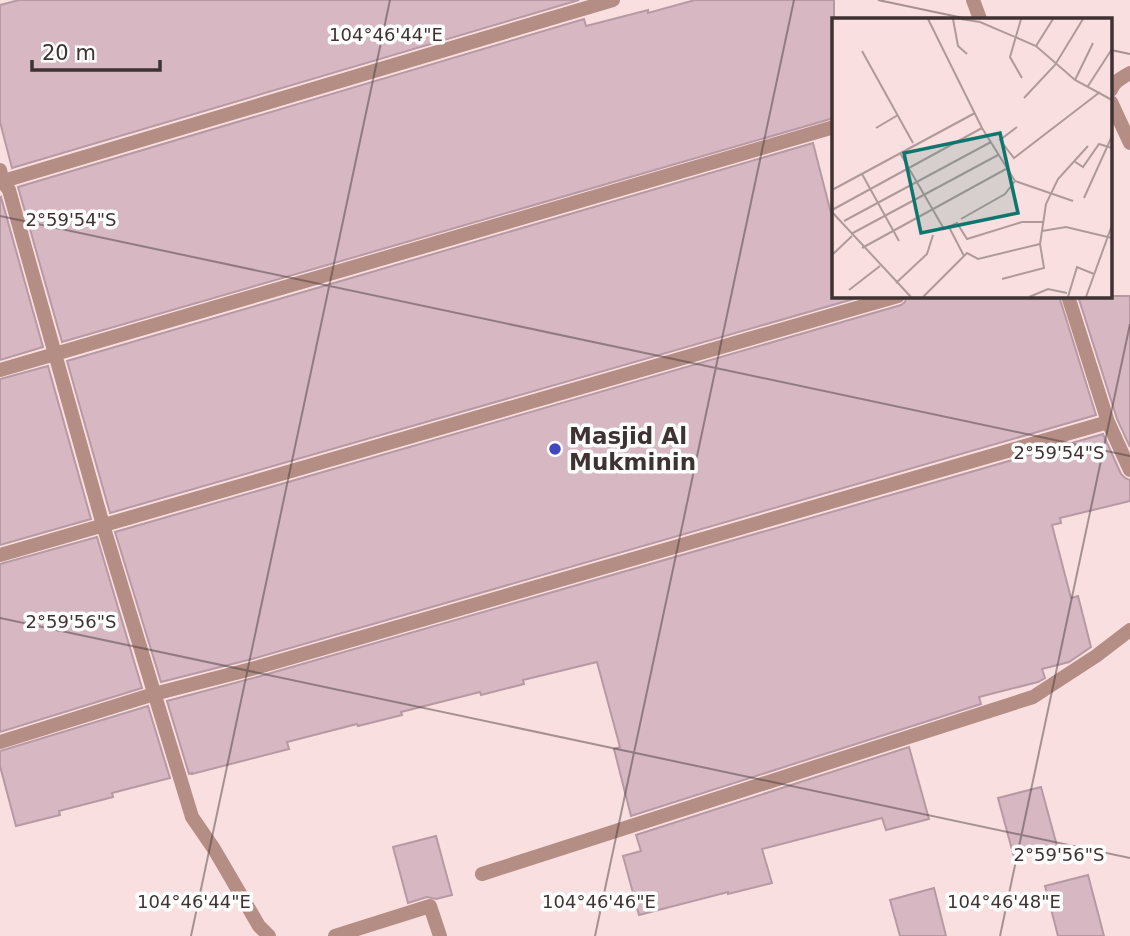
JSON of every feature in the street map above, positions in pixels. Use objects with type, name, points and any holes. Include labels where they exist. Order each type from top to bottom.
[{"type":"street","points":[[269,936],[259,926],[192,817],[103,525],[9,190],[1,178],[613,0]]},
{"type":"street","points":[[973,0],[979,18]]},
{"type":"street","points":[[1112,86],[1130,73]]},
{"type":"street","points":[[1112,104],[1130,143]]},
{"type":"street","points":[[0,370],[832,128]]},
{"type":"street","points":[[0,555],[891,298]]},
{"type":"street","points":[[1069,298],[1108,422],[1130,470]]},
{"type":"street","points":[[0,742],[154,694],[282,660],[1108,422]]},
{"type":"street","points":[[482,874],[1032,697],[1096,656],[1130,629]]},
{"type":"street","points":[[335,936],[429,906],[440,936]]},
{"type":"building","points":[[19,0],[579,0],[12,168],[0,122],[0,5]]},
{"type":"building","points":[[695,0],[834,0],[832,119],[62,342],[18,187],[584,19],[586,26],[648,10],[648,13]]},
{"type":"building","points":[[813,143],[832,217],[832,298],[857,298],[110,513],[67,361]]},
{"type":"building","points":[[0,198],[43,347],[0,360]]},
{"type":"building","points":[[1130,296],[1130,447],[1117,419],[1079,298]]},
{"type":"building","points":[[906,298],[1060,298],[1096,415],[252,659],[161,682],[115,532],[905,302]]},
{"type":"building","points":[[48,366],[91,519],[0,545],[0,379]]},
{"type":"building","points":[[1103,434],[1121,474],[1130,480],[1130,501],[1060,518],[1061,523],[1052,525],[1071,598],[1078,596],[1091,647],[1069,662],[1042,669],[1045,678],[1038,682],[979,697],[981,704],[631,816],[614,749],[620,747],[597,662],[523,680],[524,684],[481,695],[480,692],[401,712],[402,715],[287,742],[289,749],[189,774],[167,701]]},
{"type":"building","points":[[97,537],[142,688],[0,732],[0,564]]},
{"type":"building","points":[[148,706],[170,778],[112,793],[113,797],[16,826],[0,766],[0,751]]},
{"type":"building","points":[[909,747],[929,819],[886,830],[882,818],[762,849],[772,883],[639,915],[623,856],[641,851],[636,835]]},
{"type":"building","points":[[1041,787],[1057,846],[1014,857],[998,798]]},
{"type":"building","points":[[436,836],[452,895],[436,899],[427,897],[408,903],[393,847]]},
{"type":"building","points":[[1088,875],[1104,936],[1058,936],[1045,886]]},
{"type":"building","points":[[934,888],[946,936],[900,936],[890,900]]},
{"type":"place","name":"Masjid Al Mukminin","points":[[555,449]]}]
